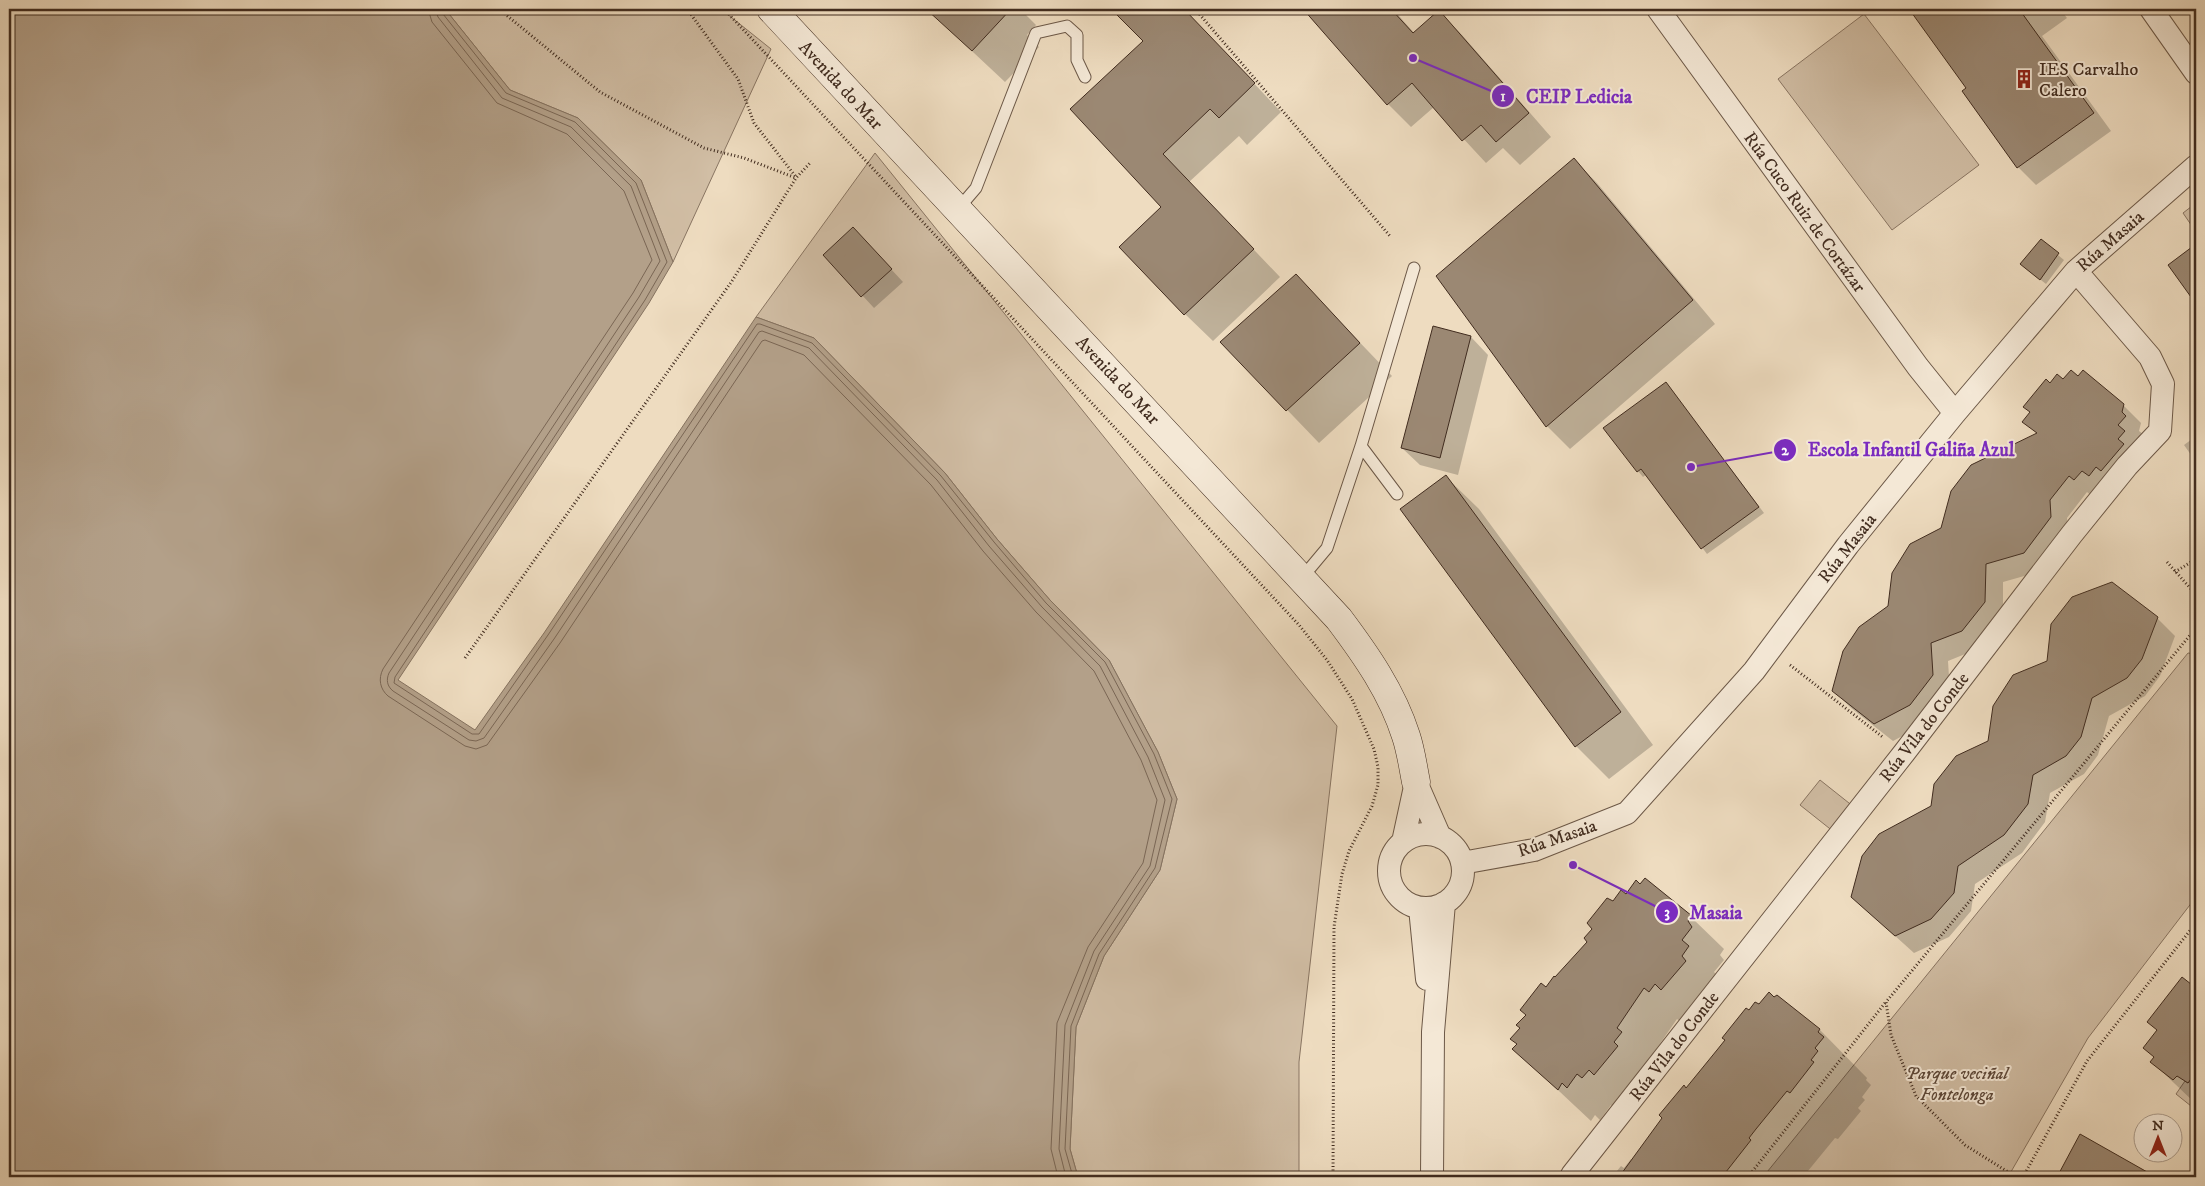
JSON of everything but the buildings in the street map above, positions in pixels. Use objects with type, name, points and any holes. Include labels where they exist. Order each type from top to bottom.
[{"type":"street","name":"Avenida do Mar","points":[[771,9],[1338,619],[1362,650],[1386,687],[1406,737],[1416,782],[1440,837]]},
{"type":"street","name":"Rúa Cuco Ruiz de Cortázar","points":[[1658,9],[1918,367],[1955,413]]},
{"type":"street","points":[[2151,9],[2195,71]]},
{"type":"street","name":"Rúa Masaia","points":[[1462,863],[1534,850],[1628,813],[1754,671],[1848,545],[1955,413],[2076,271],[2196,166]]},
{"type":"street","name":"Rúa Vila do Conde","points":[[1572,1175],[1904,753],[2072,534],[2127,466],[2160,431],[2164,384],[2150,356],[2076,271]]},
{"type":"street","name":"Avenida do Mar","points":[[1403,842],[1416,782]]},
{"type":"street","points":[[1421,834],[1440,837],[1450,843],[1462,863],[1462,875],[1459,886],[1453,896],[1444,903],[1432,907],[1420,908],[1408,904],[1398,896],[1392,886],[1389,874],[1390,862],[1395,850],[1403,842],[1421,834]]},
{"type":"street","points":[[1432,1177],[1433,1032],[1444,903]]},
{"type":"street","points":[[1420,908],[1433,1032]]},
{"type":"lane","points":[[958,209],[976,188],[1036,33],[1067,26],[1077,34],[1077,60],[1085,77]]},
{"type":"lane","points":[[1301,579],[1327,548],[1361,446],[1414,268]]},
{"type":"lane","points":[[1361,446],[1397,494]]},
{"type":"path","points":[[499,9],[600,92],[704,148],[744,158],[796,178]]},
{"type":"path","points":[[687,9],[738,79],[754,123],[796,178]]},
{"type":"path","points":[[724,9],[1299,625],[1327,660],[1352,699],[1374,749],[1378,767],[1378,786],[1372,806],[1349,851],[1337,898],[1334,927],[1333,1177]]},
{"type":"path","points":[[1195,9],[1390,236]]},
{"type":"path","points":[[466,658],[732,281],[796,178],[811,162]]},
{"type":"path","points":[[2175,572],[2196,559]]},
{"type":"path","points":[[2167,562],[2192,590],[2196,598]]},
{"type":"path","points":[[1748,1177],[1886,1002],[2196,628]]},
{"type":"path","points":[[1770,650],[1904,753]]},
{"type":"path","points":[[2023,1177],[2087,1061],[2196,923]]},
{"type":"path","points":[[1886,1002],[1891,1034],[1916,1096],[1964,1145],[2016,1177]]},
{"type":"green space","points":[[445,9],[721,9],[771,49],[673,262],[641,180],[578,118],[510,90]]},
{"type":"green space","points":[[1864,14],[1979,165],[1892,230],[1778,79]]},
{"type":"green space","points":[[875,153],[1337,726],[1299,1062],[1299,1177],[1078,1177],[1070,1149],[1076,1027],[1104,956],[1160,870],[1177,799],[1158,752],[1109,660],[1050,600],[997,539],[945,473],[814,338],[756,317]]},
{"type":"green space","points":[[2196,203],[2196,232],[2183,213]]},
{"type":"green space","name":"Parque veciñal Fontelonga","points":[[2188,653],[2196,654],[2196,897],[2088,1038],[2008,1177],[1763,1177]]},
{"type":"green space","points":[[1820,780],[1854,807],[1834,832],[1800,805]]},
{"type":"green space","points":[[2196,1072],[2196,1110],[2176,1094],[2185,1081],[2188,1083]]},
{"type":"water","points":[[9,9],[445,9],[510,90],[578,118],[641,180],[673,262],[649,303],[398,680],[475,730],[544,633],[756,317],[814,338],[945,473],[997,539],[1050,600],[1109,660],[1158,752],[1177,799],[1160,870],[1104,956],[1076,1027],[1070,1149],[1078,1177],[9,1177]]},
{"type":"place","name":"CEIP Ledicia","points":[[1413,58]]},
{"type":"place","name":"IES Carvalho Calero","points":[[2024,79]]},
{"type":"place","name":"Escola Infantil Galiña Azul","points":[[1691,467]]},
{"type":"place","name":"Masaia","points":[[1573,865]]}]
